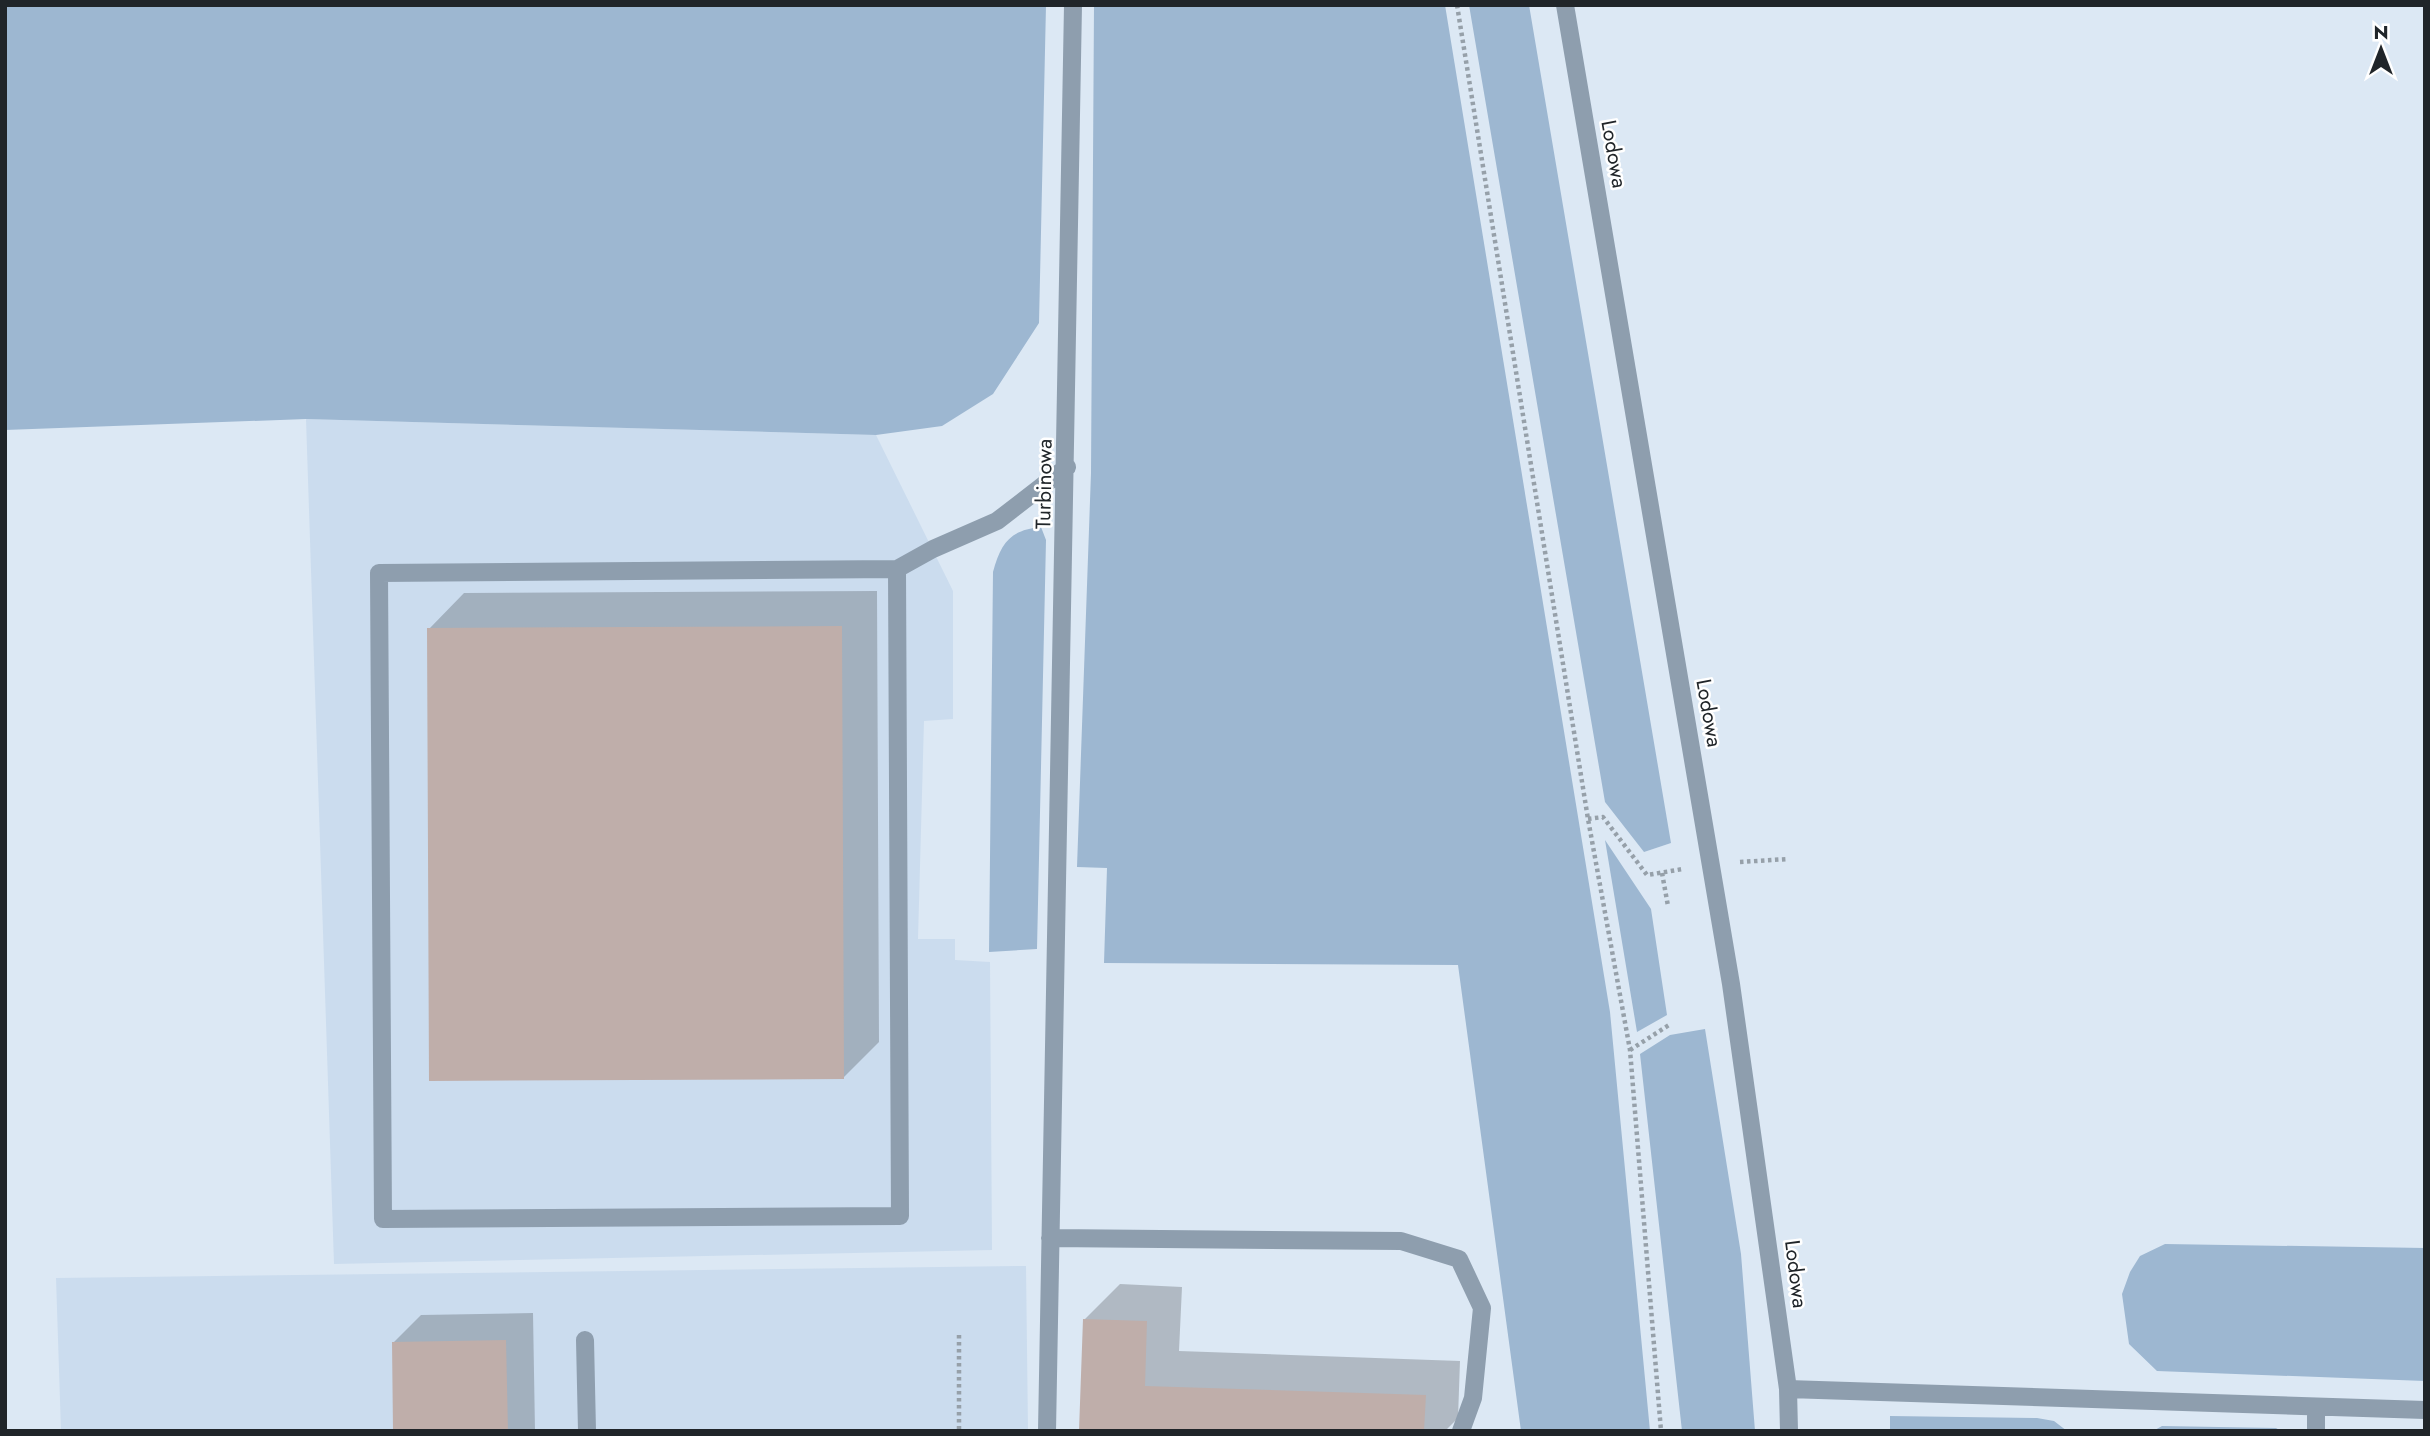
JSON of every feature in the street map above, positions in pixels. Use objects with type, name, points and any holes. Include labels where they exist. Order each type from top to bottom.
[{"type":"street","name":"Turbinowa","points":[[1047,1431],[1054,963],[1067,467],[1073,5]]},
{"type":"street","name":"Lodowa","points":[[1565,5],[1730,972],[1788,1389],[1789,1431]]},
{"type":"street","points":[[897,569],[900,1216],[383,1219],[379,573],[897,569],[933,549],[997,521],[1067,467]]},
{"type":"street","points":[[1050,1238],[1401,1241],[1459,1259],[1482,1308],[1473,1398],[1461,1431]]},
{"type":"street","points":[[585,1339],[587,1431]]},
{"type":"street","points":[[1788,1389],[2425,1410]]},
{"type":"street","points":[[2316,1407],[2316,1431]]},
{"type":"path","points":[[1457,5],[1588,819],[1630,1050],[1661,1431]]},
{"type":"path","points":[[1662,873],[1668,906]]},
{"type":"path","points":[[1630,1050],[1669,1025]]},
{"type":"path","points":[[959,1335],[959,1431]]},
{"type":"shaded area","points":[[5,5],[1046,5],[1039,323],[993,394],[942,426],[876,435],[306,419],[5,430]]},
{"type":"shaded area","points":[[1094,5],[1445,5],[1610,1012],[1650,1431],[1521,1431],[1458,965],[1104,963],[1107,868],[1077,867],[1091,473]]},
{"type":"shaded area","points":[[1469,5],[1529,5],[1671,843],[1644,852],[1605,802]]},
{"type":"shaded area","points":[[306,419],[876,435],[953,591],[953,719],[924,721],[918,939],[955,939],[955,960],[990,962],[992,1250],[334,1264]]},
{"type":"shaded area","points":[[1041,527],[1046,540],[1037,949],[989,952],[993,572],[1008,540],[1022,531]]},
{"type":"shaded area","points":[[1605,840],[1651,909],[1667,1015],[1637,1032]]},
{"type":"shaded area","points":[[1705,1029],[1741,1254],[1755,1431],[1682,1431],[1640,1054],[1670,1035]]},
{"type":"shaded area","points":[[2165,1244],[2425,1248],[2425,1381],[2157,1371],[2129,1344],[2122,1294],[2130,1272],[2140,1256]]},
{"type":"shaded area","points":[[1026,1266],[1028,1431],[61,1431],[56,1278]]},
{"type":"shaded area","points":[[1890,1416],[2037,1418],[2054,1421],[2067,1431],[1890,1431]]},
{"type":"shaded area","points":[[2162,1426],[2276,1428],[2281,1431],[2153,1431]]},
{"type":"building","points":[[842,626],[844,1079],[429,1081],[427,628]]},
{"type":"building","points":[[1083,1319],[1147,1321],[1145,1386],[1426,1395],[1424,1431],[1079,1431]]},
{"type":"building","points":[[506,1340],[508,1431],[393,1431],[392,1342]]}]
